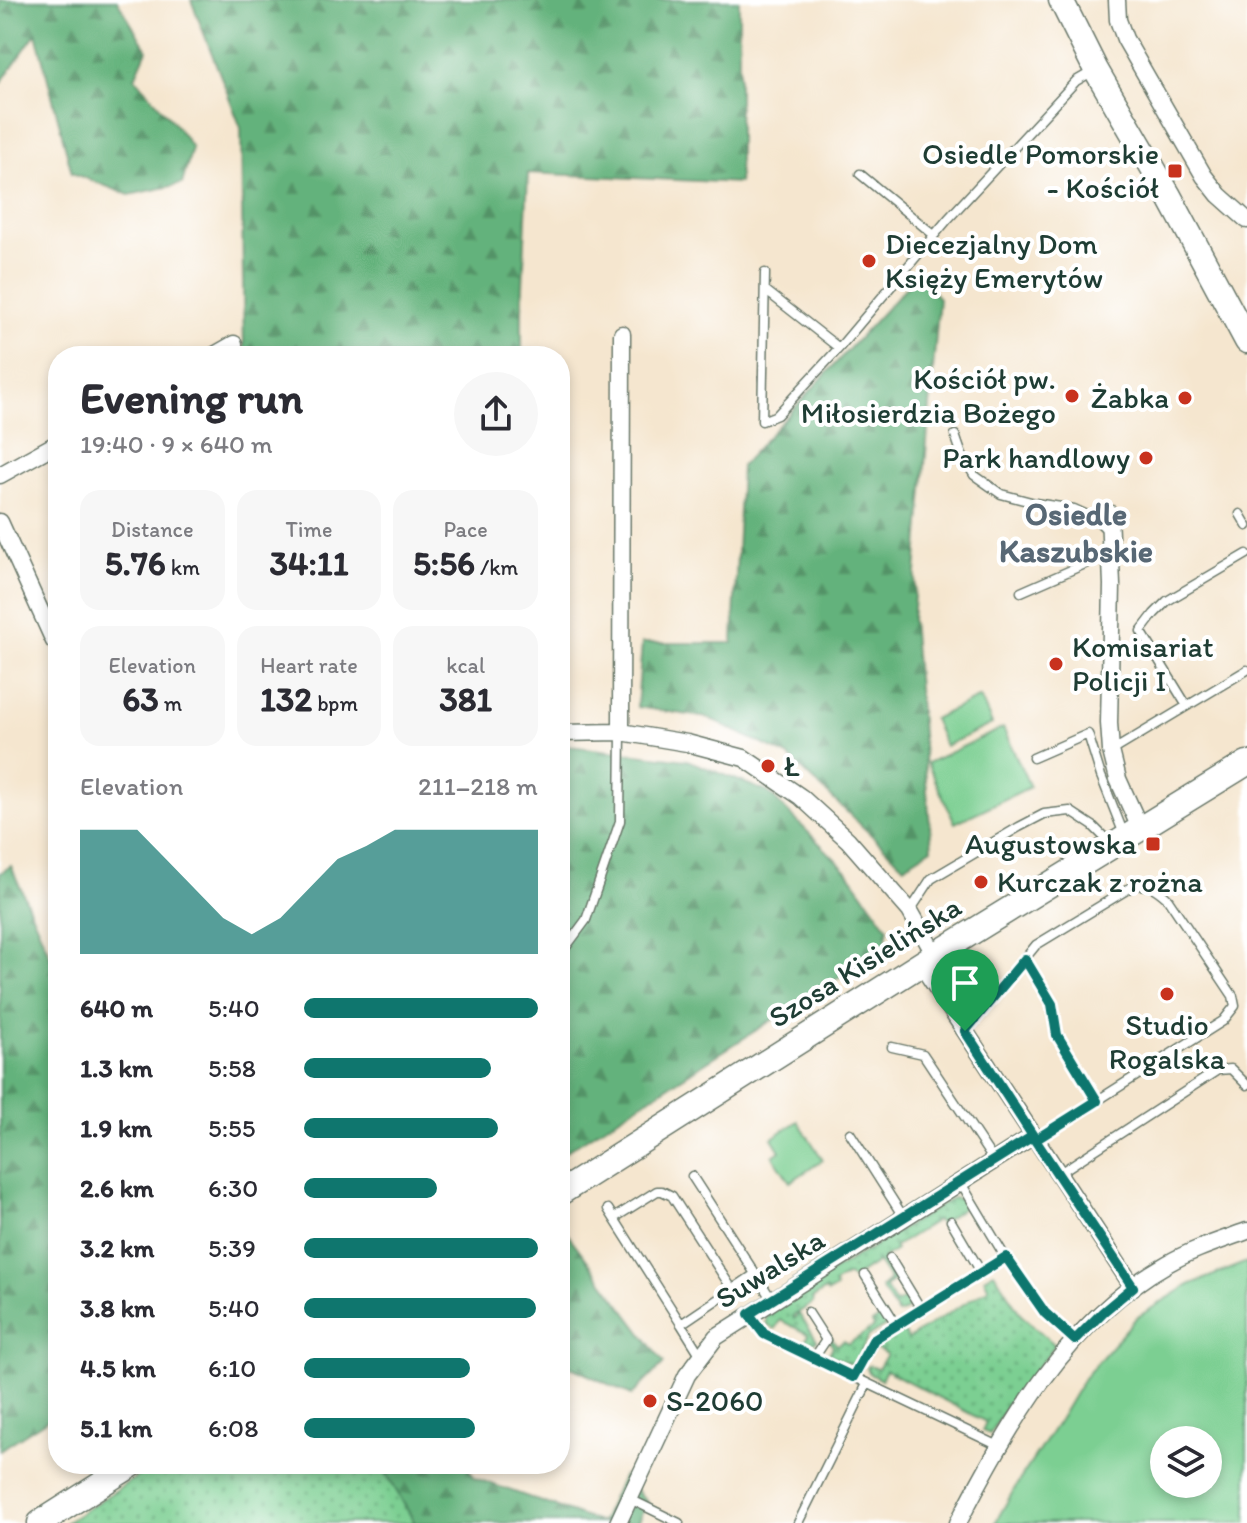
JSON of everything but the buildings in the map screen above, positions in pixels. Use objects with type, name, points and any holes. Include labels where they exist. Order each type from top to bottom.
[{"type":"street","points":[[1061,0],[1096,70],[1168,194],[1247,341]]},
{"type":"street","points":[[1117,0],[1118,20],[1125,39],[1204,176],[1219,195],[1247,219]]},
{"type":"street","points":[[621,732],[622,334]]},
{"type":"street","points":[[230,346],[234,344]]},
{"type":"street","points":[[0,475],[48,449]]},
{"type":"street","points":[[1109,513],[1109,723],[1126,837]]},
{"type":"street","points":[[0,522],[48,628]]},
{"type":"street","points":[[570,733],[621,732],[687,743],[744,758],[801,797],[848,840],[910,911],[928,960],[965,1031],[1133,1287]]},
{"type":"street","name":"Szosa Kisielińska","points":[[570,1187],[1247,763]]},
{"type":"street","name":"Suwalska","points":[[618,1523],[687,1375],[716,1337],[1034,1138]]},
{"type":"street","points":[[958,1523],[1019,1412],[1075,1340],[1133,1287],[1167,1264],[1204,1246],[1247,1231]]},
{"type":"street","points":[[40,1523],[117,1474]]},
{"type":"lane","points":[[765,273],[762,421],[777,415],[839,348],[934,235],[1076,81],[1096,70]]},
{"type":"lane","points":[[860,174],[934,235]]},
{"type":"lane","points":[[765,290],[839,348]]},
{"type":"lane","points":[[955,435],[974,475],[1001,494],[1074,509],[1096,519],[1110,533]]},
{"type":"lane","points":[[1240,514],[1247,526]]},
{"type":"lane","points":[[1021,592],[1111,553]]},
{"type":"lane","points":[[1187,706],[1141,631],[1167,601],[1247,554]]},
{"type":"lane","points":[[1111,751],[1247,670]]},
{"type":"lane","points":[[570,942],[586,920],[620,821],[621,732]]},
{"type":"lane","points":[[1033,758],[1088,734],[1126,837]]},
{"type":"lane","points":[[910,911],[931,879],[1044,814],[1070,811],[1093,826],[1126,837]]},
{"type":"lane","points":[[965,1031],[1036,945],[1133,886],[1144,884],[1168,899],[1233,996],[1235,1006],[1223,1021],[1034,1138]]},
{"type":"lane","points":[[1025,959],[1052,1004],[1057,1035],[1097,1101]]},
{"type":"lane","points":[[892,1047],[923,1054],[994,1161]]},
{"type":"lane","points":[[1058,1174],[1218,1070],[1231,1069],[1247,1085]]},
{"type":"lane","points":[[850,1133],[904,1218]]},
{"type":"lane","points":[[692,1176],[772,1300]]},
{"type":"lane","points":[[960,1182],[1045,1313],[1075,1340]]},
{"type":"lane","points":[[614,1218],[657,1191],[672,1196],[732,1289]]},
{"type":"lane","points":[[608,1209],[701,1356]]},
{"type":"lane","points":[[951,1221],[981,1272]]},
{"type":"lane","points":[[853,1377],[874,1339],[1006,1257]]},
{"type":"lane","points":[[890,1258],[921,1309]]},
{"type":"lane","points":[[681,1324],[755,1274]]},
{"type":"lane","points":[[865,1275],[896,1324]]},
{"type":"lane","points":[[808,1312],[826,1340],[814,1358]]},
{"type":"lane","points":[[749,1314],[764,1334],[999,1446]]},
{"type":"lane","points":[[798,1523],[867,1384]]},
{"type":"lane","points":[[629,1499],[679,1523]]},
{"type":"green space","points":[[0,0],[117,0],[147,50],[135,77],[192,148],[182,184],[129,195],[72,173],[36,33],[0,84]]},
{"type":"green space","points":[[191,0],[739,0],[739,183],[528,173],[522,346],[244,346],[241,128]]},
{"type":"green space","points":[[918,274],[939,298],[912,620],[932,848],[904,866],[788,756],[708,718],[637,707],[642,643],[733,643],[741,466]]},
{"type":"green space","points":[[980,697],[992,724],[945,746],[933,719]]},
{"type":"green space","points":[[1003,728],[1030,787],[955,823],[927,763]]},
{"type":"green space","points":[[570,746],[687,760],[768,792],[847,871],[888,928],[884,949],[570,1149]]},
{"type":"green space","points":[[11,866],[48,951],[48,1419],[0,1450],[0,873]]},
{"type":"green space","points":[[798,1121],[823,1160],[790,1182],[773,1156],[780,1151],[772,1138]]},
{"type":"green space","points":[[953,1198],[963,1200],[966,1206],[940,1224],[937,1220],[894,1247],[896,1250],[882,1259],[895,1280],[885,1287],[896,1304],[906,1298],[910,1307],[898,1314],[881,1288],[890,1280],[878,1262],[852,1279],[848,1275],[834,1284],[836,1288],[828,1293],[825,1290],[812,1299],[813,1303],[793,1316],[794,1319],[799,1314],[817,1340],[813,1343],[805,1343],[808,1334],[780,1320],[775,1329],[766,1324],[769,1310]]},
{"type":"green space","points":[[570,1237],[664,1363],[632,1395],[570,1367]]},
{"type":"green space","points":[[1247,1262],[1247,1523],[995,1523],[1084,1378],[1136,1318],[1189,1285]]},
{"type":"green space","points":[[994,1272],[1021,1315],[1055,1345],[1004,1410],[990,1434],[982,1431],[986,1422],[886,1370],[881,1380],[870,1374],[867,1368],[869,1365],[878,1369],[887,1354],[877,1349],[875,1339],[898,1325],[908,1339],[989,1288],[984,1278]]},
{"type":"green space","points":[[884,1315],[889,1324],[869,1336],[853,1365],[829,1354],[833,1346],[827,1336],[837,1345],[844,1341],[848,1344],[874,1327],[872,1323]]},
{"type":"green space","points":[[141,1474],[387,1474],[415,1523],[65,1523]]},
{"type":"green space","points":[[387,1474],[472,1474],[475,1478],[601,1523],[415,1523]]},
{"type":"green space","points":[[623,1475],[647,1502],[637,1523],[601,1523]]},
{"type":"place","name":"Osiedle Pomorskie - Kościół","points":[[1175,171]]},
{"type":"place","name":"Diecezjalny Dom Księży Emerytów","points":[[869,261]]},
{"type":"place","name":"Kościół pw. Miłosierdzia Bożego","points":[[1072,396]]},
{"type":"place","name":"Żabka","points":[[1185,398]]},
{"type":"place","name":"Park handlowy","points":[[1146,458]]},
{"type":"place","name":"Komisariat Policji I","points":[[1056,664]]},
{"type":"place","name":"Ł","points":[[768,766]]},
{"type":"place","name":"Augustowska","points":[[1153,844]]},
{"type":"place","name":"Kurczak z rożna","points":[[981,882]]},
{"type":"place","name":"Studio Rogalska","points":[[1167,994]]},
{"type":"place","name":"S-2060","points":[[650,1401]]},
{"type":"district","name":"Osiedle Kaszubskie","points":[[1076,532]]},
{"type":"route","points":[[1025,959],[1052,1004],[1057,1035],[1097,1101],[1035,1140],[1133,1287],[1075,1340],[1045,1313],[1006,1257],[874,1339],[853,1377],[764,1334],[749,1314],[1033,1136],[965,1031],[1025,959]]}]
